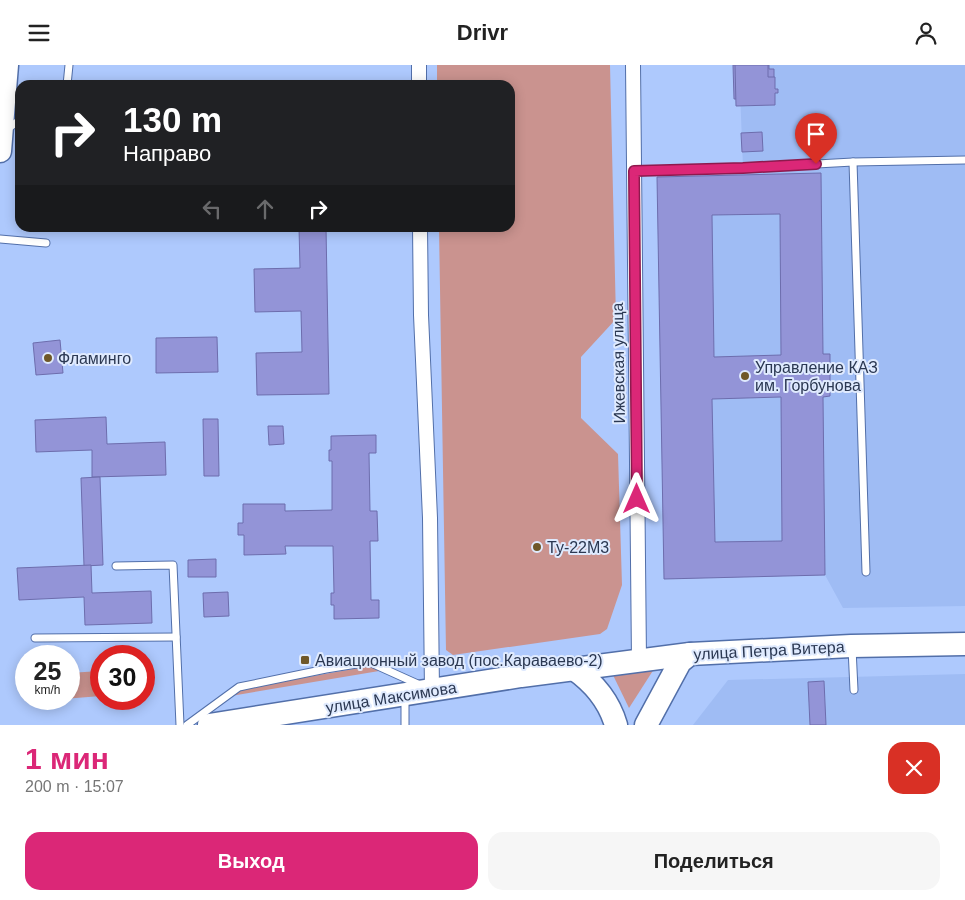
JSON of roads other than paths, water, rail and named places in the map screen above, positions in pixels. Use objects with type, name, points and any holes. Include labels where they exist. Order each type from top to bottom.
[{"type":"main road","points":[[7,65],[7,134]]},
{"type":"main road","name":"улица Петра Витера","points":[[574,669],[690,654],[851,645],[965,644]]},
{"type":"main road","points":[[646,725],[680,662],[690,654]]},
{"type":"main road","points":[[574,669],[586,677],[599,690],[614,715],[616,725]]},
{"type":"main road","name":"улица Максимова","points":[[209,725],[248,722],[521,676],[574,669]]},
{"type":"street","points":[[419,65],[419,80]]},
{"type":"street","name":"Ижевская улица","points":[[633,65],[638,660]]},
{"type":"street","points":[[420,232],[421,315],[430,518],[432,691]]},
{"type":"lane","points":[[67,80],[68,65]]},
{"type":"lane","points":[[634,171],[853,162],[965,160]]},
{"type":"lane","points":[[853,162],[866,573]]},
{"type":"lane","points":[[0,239],[46,243]]},
{"type":"lane","points":[[116,566],[173,565],[180,725]]},
{"type":"lane","points":[[35,638],[176,637]]},
{"type":"lane","points":[[851,645],[854,690]]},
{"type":"lane","points":[[187,725],[239,687],[360,664],[369,663],[432,691]]},
{"type":"lane","points":[[405,695],[405,725]]},
{"type":"place","name":"Фламинго","points":[[48,358]]},
{"type":"place","name":"Управление КАЗ им. Горбунова","points":[[745,376]]},
{"type":"place","name":"Ту-22М3","points":[[537,547]]},
{"type":"place","name":"Авиационный завод (пос.Караваево-2)","points":[[305,660]]}]
